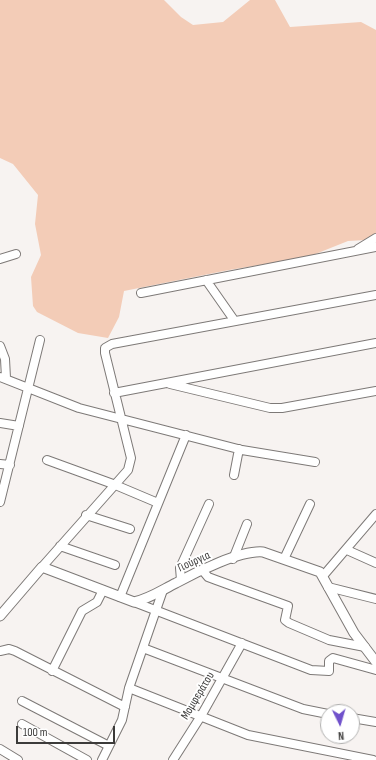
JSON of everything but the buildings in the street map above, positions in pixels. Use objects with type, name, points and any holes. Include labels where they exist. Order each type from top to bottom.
[{"type":"street","points":[[354,252],[376,238]]},
{"type":"street","points":[[141,293],[376,247]]},
{"type":"street","points":[[0,259],[16,254]]},
{"type":"street","points":[[206,280],[234,320]]},
{"type":"street","points":[[0,616],[113,484],[128,470],[131,458],[114,393],[105,348],[112,344],[234,320],[376,295]]},
{"type":"street","points":[[0,502],[40,340]]},
{"type":"street","points":[[114,393],[376,343]]},
{"type":"street","points":[[0,346],[5,359],[3,378],[79,408],[120,417],[239,449],[315,462]]},
{"type":"street","points":[[165,383],[270,408],[282,408],[376,391]]},
{"type":"street","points":[[0,423],[19,426]]},
{"type":"street","points":[[120,596],[186,435]]},
{"type":"street","points":[[234,475],[239,449]]},
{"type":"street","points":[[47,460],[113,484],[158,503]]},
{"type":"street","points":[[0,464],[10,465]]},
{"type":"street","points":[[181,580],[180,568],[209,504]]},
{"type":"street","points":[[284,559],[310,504]]},
{"type":"street","points":[[376,514],[347,550],[323,576],[354,633],[376,662]]},
{"type":"street","points":[[86,515],[130,529]]},
{"type":"street","points":[[233,559],[247,524]]},
{"type":"street","points":[[60,546],[115,565]]},
{"type":"street","points":[[347,550],[376,563]]},
{"type":"street","name":"Γιούργια","points":[[134,602],[144,600],[181,580],[233,559],[255,552],[284,559],[320,572],[323,576]]},
{"type":"street","points":[[42,567],[156,609],[311,670],[329,671],[329,660],[333,658],[376,670]]},
{"type":"street","points":[[203,571],[208,577],[288,606],[285,620],[289,623],[329,640],[366,647]]},
{"type":"street","points":[[328,587],[376,599]]},
{"type":"street","points":[[52,671],[82,612],[97,602],[103,590]]},
{"type":"street","points":[[102,760],[122,720],[128,688],[163,590]]},
{"type":"street","name":"Μομφεράτου","points":[[173,760],[201,716],[242,643]]},
{"type":"street","points":[[143,648],[222,680],[302,709],[320,712]]},
{"type":"street","points":[[0,651],[9,649],[125,707]]},
{"type":"street","points":[[128,688],[248,735],[373,760]]},
{"type":"street","points":[[22,701],[109,746]]},
{"type":"street","points":[[360,719],[376,722]]},
{"type":"street","points":[[22,724],[87,760]]},
{"type":"street","points":[[0,749],[18,760]]},
{"type":"shaded area","points":[[0,0],[164,0],[181,17],[193,25],[223,22],[250,0],[275,0],[290,27],[361,22],[376,30],[376,246],[366,240],[348,241],[308,257],[229,270],[124,291],[119,317],[108,338],[78,333],[37,312],[33,306],[31,277],[41,255],[35,224],[38,195],[13,164],[0,158]]}]
